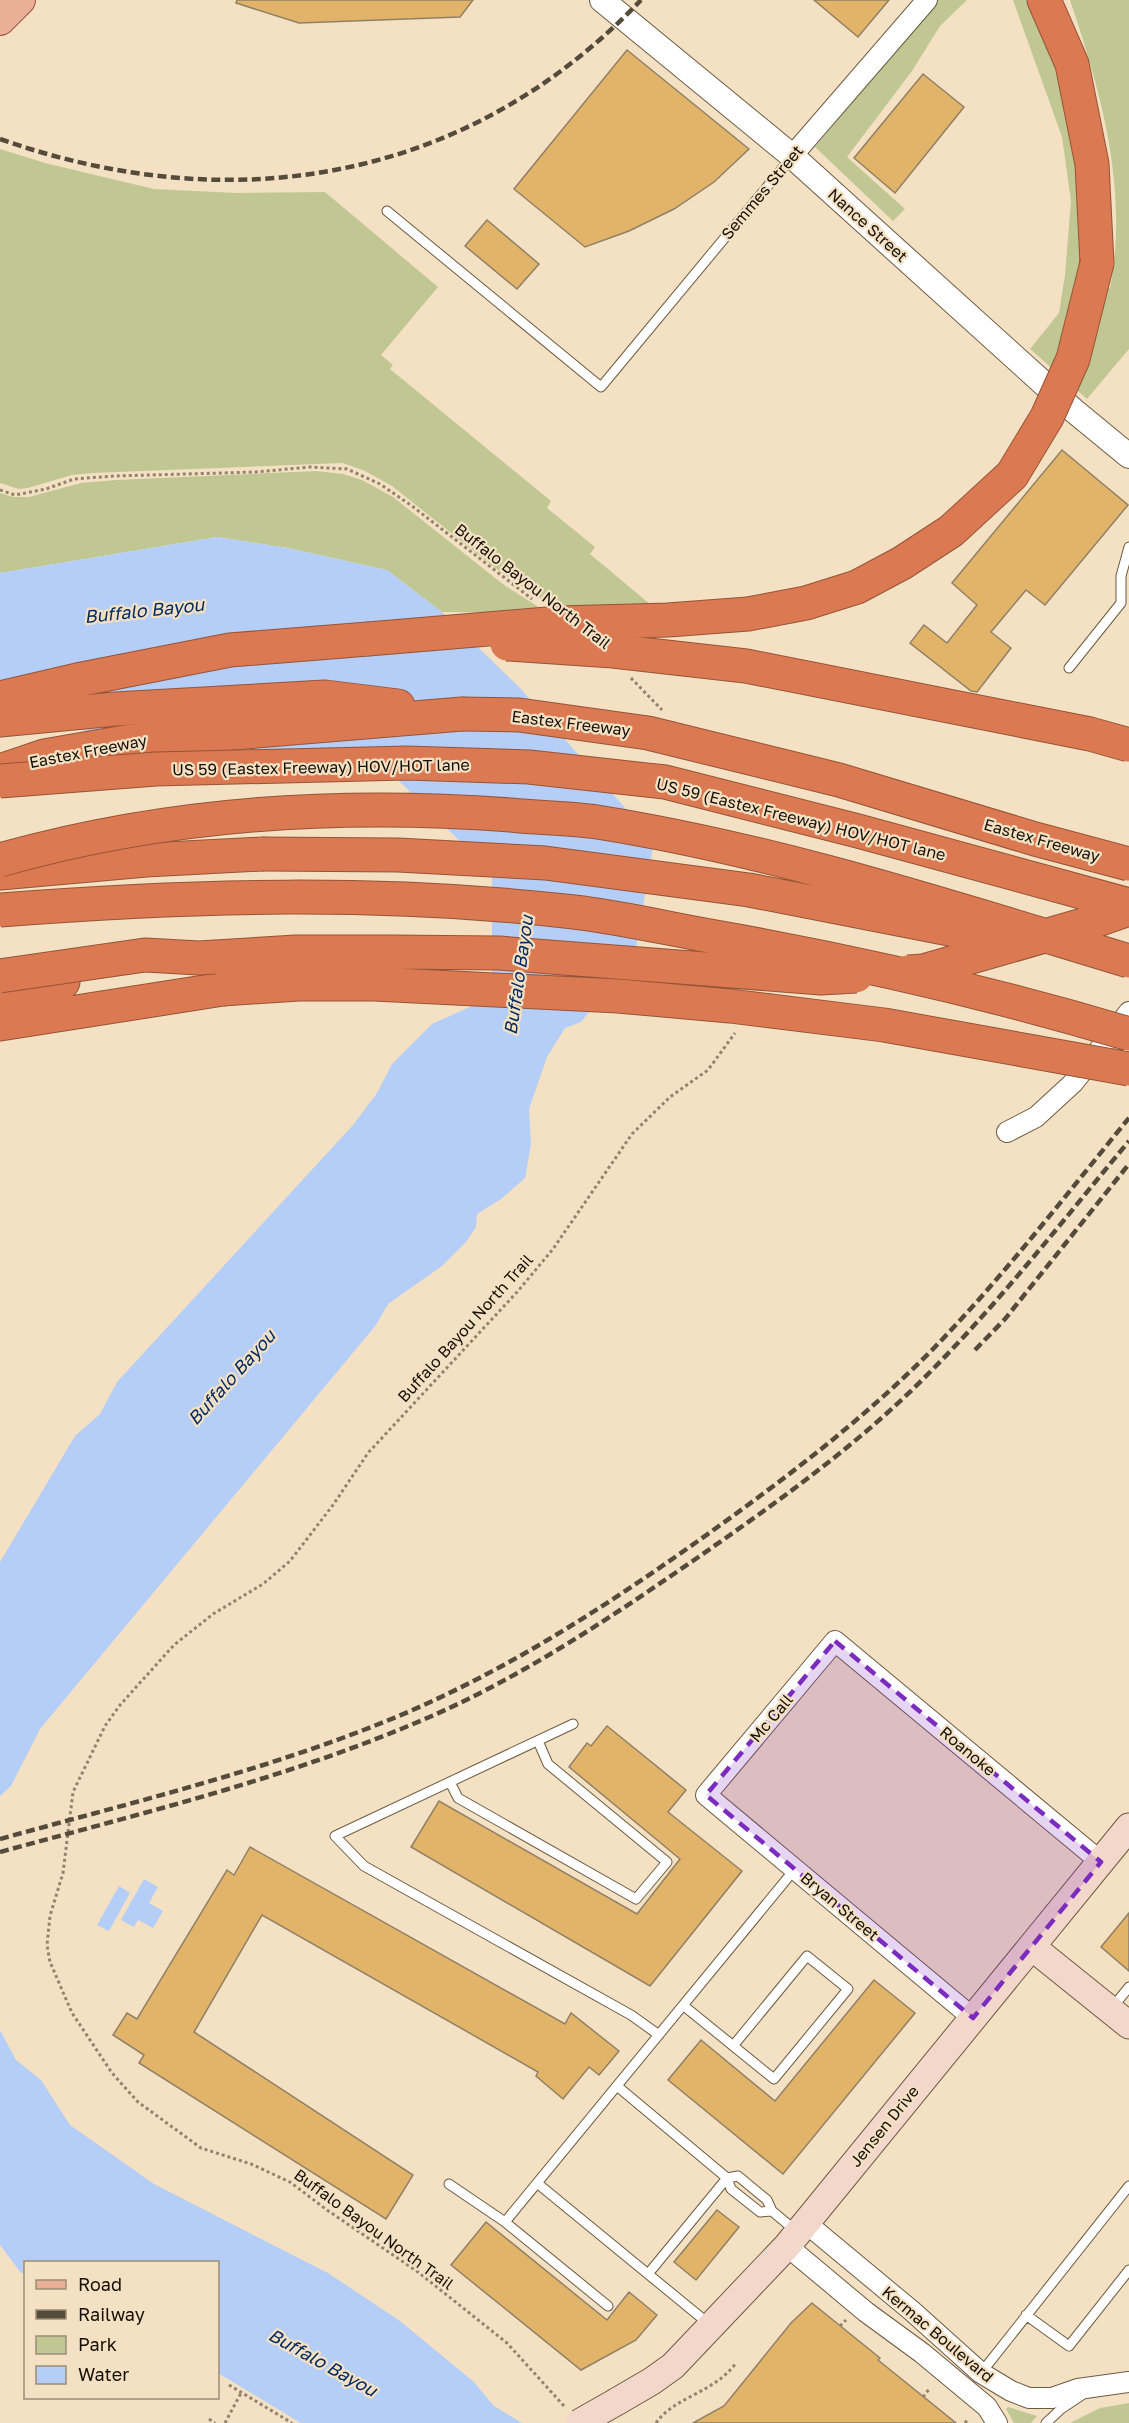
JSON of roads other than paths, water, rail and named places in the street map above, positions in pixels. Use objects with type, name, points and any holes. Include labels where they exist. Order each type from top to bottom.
[{"type":"highway","points":[[0,698],[77,680],[230,650],[559,623],[668,620],[748,614],[806,603],[857,586],[884,573],[951,531],[1012,475],[1047,417],[1073,359],[1097,263],[1092,164],[1072,64],[1044,0]]},
{"type":"highway","points":[[368,639],[613,651],[746,666],[1090,734],[1129,745]]},
{"type":"highway","points":[[0,720],[115,709],[325,697],[462,714]]},
{"type":"highway","name":"Eastex Freeway","points":[[0,771],[44,756],[125,742],[462,714],[519,715],[648,733],[839,780],[1129,864]]},
{"type":"highway","name":"US 59 (Eastex Freeway) HOV/HOT lane","points":[[0,781],[192,768],[407,764],[540,768],[666,782],[858,831],[1129,907]]},
{"type":"highway","points":[[0,860],[38,849],[197,820],[303,811],[440,810],[595,822],[743,851],[849,877],[1129,963]]},
{"type":"highway","points":[[0,873],[146,860],[262,854],[398,855],[545,863],[749,890],[1129,963]]},
{"type":"highway","points":[[0,910],[96,902],[292,896],[434,900],[576,912],[810,953],[1040,1008],[1129,1034]]},
{"type":"highway","points":[[0,993],[199,958],[296,952],[499,953],[821,978],[923,971],[1086,924],[1129,907]]},
{"type":"highway","points":[[0,976],[145,955],[199,958]]},
{"type":"highway","points":[[0,1024],[223,989],[299,984],[385,984],[618,996],[730,1006],[884,1025],[1129,1069]]},
{"type":"main road","points":[[0,20],[20,0]]},
{"type":"main road","name":"Jensen Drive","points":[[572,2415],[616,2402],[652,2381],[673,2366],[712,2327],[797,2234],[1129,1827]]},
{"type":"main road","points":[[1032,1947],[1120,2018]]},
{"type":"street","name":"Nance Street","points":[[602,0],[792,156],[1073,410],[1129,456]]},
{"type":"street","name":"Semmes Street","points":[[792,156],[927,0]]},
{"type":"street","points":[[1007,1132],[1036,1118],[1073,1083],[1129,1012]]},
{"type":"street","name":"Mc Call","points":[[706,1795],[835,1641]]},
{"type":"street","name":"Roanoke","points":[[835,1641],[1101,1862]]},
{"type":"street","name":"Bryan Street","points":[[706,1795],[973,2018]]},
{"type":"street","name":"Kermac Boulevard","points":[[797,2234],[912,2311],[981,2373],[1011,2391],[1029,2398],[1056,2398],[1078,2389],[1129,2382]]},
{"type":"street","name":"Kermac Boulevard","points":[[797,2234],[866,2312],[922,2353],[987,2408],[997,2423]]},
{"type":"lane","name":"Semmes Street","points":[[387,211],[601,387],[792,156]]},
{"type":"lane","points":[[1069,668],[1121,603],[1121,576],[1129,547]]},
{"type":"lane","points":[[573,1724],[336,1836],[364,1866],[631,2014],[659,2036]]},
{"type":"lane","points":[[450,1782],[458,1798],[636,1899],[667,1862],[548,1764],[538,1741]]},
{"type":"lane","points":[[505,2222],[795,1869]]},
{"type":"lane","points":[[684,2006],[733,2046],[774,2079],[848,1989],[807,1956],[733,2046]]},
{"type":"lane","points":[[1120,2018],[1129,1987]]},
{"type":"lane","points":[[617,2086],[727,2178],[731,2189],[760,2212],[772,2211]]},
{"type":"lane","points":[[648,2274],[727,2178],[738,2176],[767,2200],[772,2211],[797,2234]]},
{"type":"lane","points":[[537,2183],[712,2327]]},
{"type":"lane","points":[[449,2184],[505,2222],[608,2307]]},
{"type":"lane","points":[[981,2373],[1129,2186]]},
{"type":"lane","points":[[1026,2315],[1069,2346],[1129,2270]]},
{"type":"lane","points":[[1046,2423],[1061,2409],[1081,2397],[1087,2389]]},
{"type":"water","name":"Buffalo Bayou","points":[[217,537],[288,548],[387,570],[442,612],[521,689],[654,841],[635,954],[581,1022],[565,1028],[547,1057],[529,1109],[531,1144],[525,1178],[501,1199],[477,1214],[476,1227],[466,1242],[442,1266],[388,1304],[376,1325],[40,1729],[11,1786],[0,1796],[0,1562],[75,1436],[100,1414],[117,1382],[353,1125],[377,1093],[392,1064],[432,1024],[492,997],[492,873],[382,764],[0,721],[0,573]]},
{"type":"water","points":[[144,1879],[158,1887],[149,1903],[163,1911],[153,1928],[138,1920],[134,1927],[121,1920]]},
{"type":"water","points":[[119,1886],[130,1893],[109,1931],[97,1925]]},
{"type":"water","name":"Buffalo Bayou","points":[[0,2030],[16,2060],[41,2080],[70,2125],[154,2184],[328,2273],[400,2321],[474,2382],[494,2406],[522,2423],[301,2423],[219,2374],[219,2261],[24,2261],[24,2274],[21,2273],[0,2245]]},
{"type":"railway","points":[[0,139],[87,164],[174,177],[259,179],[343,168],[423,146],[500,110],[573,62],[641,0]]},
{"type":"railway","points":[[0,1839],[257,1767],[358,1732],[447,1694],[521,1655],[593,1612],[760,1496],[849,1426],[906,1376],[984,1294],[1129,1118]]},
{"type":"railway","points":[[0,1852],[209,1795],[363,1744],[413,1724],[488,1689],[594,1627],[697,1558],[789,1492],[877,1422],[932,1370],[984,1315],[1129,1141]]},
{"type":"railway","points":[[975,1350],[1005,1319],[1129,1164]]}]
